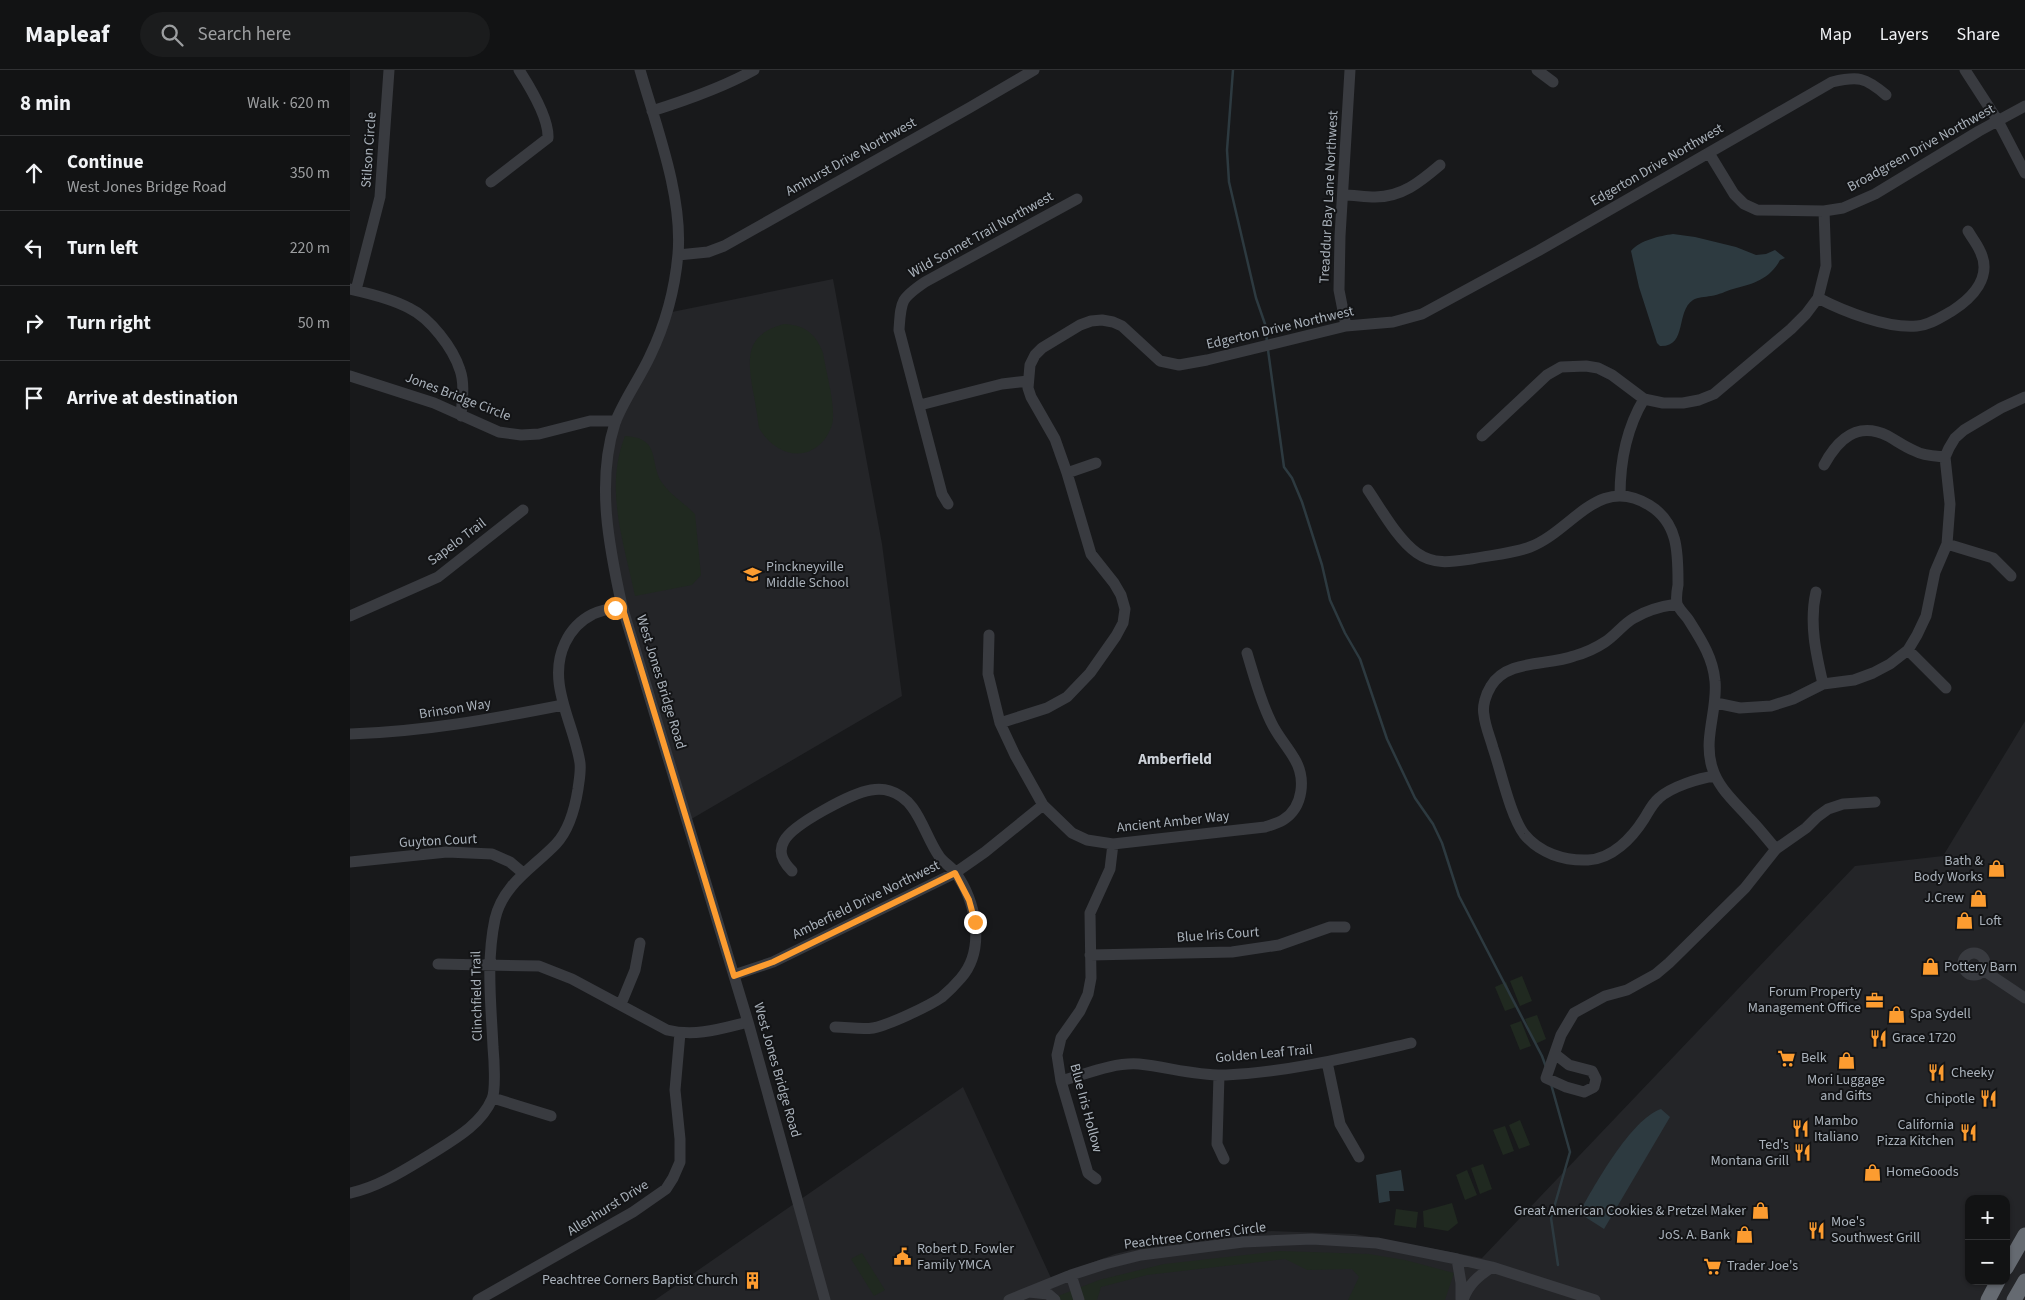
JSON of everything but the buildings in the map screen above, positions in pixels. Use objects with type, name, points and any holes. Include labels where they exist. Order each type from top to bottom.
[{"type":"highway","points":[[2010,1261],[2025,1235]]},
{"type":"highway","points":[[2014,1300],[2025,1281]]},
{"type":"highway","points":[[1988,1300],[1996,1285]]},
{"type":"street","name":"Stilson Circle","points":[[390,70],[380,197],[353,289],[409,308],[423,317],[446,341],[461,370],[463,396],[461,416]]},
{"type":"street","points":[[491,182],[548,138],[548,129],[528,83],[519,70]]},
{"type":"street","name":"West Jones Bridge Road","points":[[640,70],[673,191],[678,234],[678,256],[667,313],[651,354],[616,421],[610,443],[606,472],[606,513],[612,564],[622,606],[748,1022],[825,1300]]},
{"type":"street","points":[[652,111],[739,79],[754,70]]},
{"type":"street","name":"Amhurst Drive Northwest","points":[[678,256],[708,252],[724,246],[1034,70]]},
{"type":"street","name":"Treaddur Bay Lane Northwest","points":[[1346,326],[1339,290],[1340,236],[1350,70]]},
{"type":"street","points":[[1537,70],[1553,82]]},
{"type":"street","points":[[1965,70],[1998,121],[2025,174]]},
{"type":"street","name":"Edgerton Drive Northwest","points":[[1028,381],[1030,365],[1035,355],[1052,341],[1091,321],[1113,322],[1122,326],[1160,361],[1179,365],[1346,326],[1393,322],[1422,314],[1832,82],[1852,77],[1862,78],[1872,83],[1886,95]]},
{"type":"street","name":"Broadgreen Drive Northwest","points":[[1709,153],[1734,194],[1744,204],[1757,210],[1824,212],[1843,208],[1875,194],[2025,106]]},
{"type":"street","points":[[1343,195],[1394,195],[1421,181],[1440,165]]},
{"type":"street","name":"Wild Sonnet Trail Northwest","points":[[948,504],[942,494],[899,330],[901,308],[906,294],[1077,199]]},
{"type":"street","points":[[1482,436],[1548,375],[1561,367],[1586,366],[1598,368],[1612,375],[1644,399],[1663,403],[1683,403],[1699,400],[1714,394],[1792,329],[1818,298],[1826,266],[1824,212]]},
{"type":"street","points":[[1818,298],[1835,307],[1882,322],[1917,326],[1932,322],[1966,302],[1975,293],[1980,284],[1984,270],[1983,259],[1968,231]]},
{"type":"street","name":"Jones Bridge Circle","points":[[350,376],[434,403],[499,432],[522,435],[539,434],[590,421],[616,421]]},
{"type":"street","points":[[920,405],[1002,384],[1028,381],[1031,397],[1055,438],[1091,554],[1114,583],[1125,609],[1123,623],[1116,636],[1085,678],[1067,697],[1058,703],[1000,723]]},
{"type":"street","points":[[1716,703],[1740,708],[1771,706],[1793,699],[1822,684],[1854,680],[1873,673],[1890,664],[1908,650],[1918,635],[1926,616],[1931,600],[1935,572],[1947,544],[1950,504],[1945,457],[1954,438],[1964,430],[2001,408],[2025,397]]},
{"type":"street","points":[[1620,496],[1620,474],[1626,444],[1638,409],[1644,399]]},
{"type":"street","points":[[1824,466],[1832,450],[1839,442],[1857,431],[1866,430],[1888,436],[1923,454],[1945,457]]},
{"type":"street","points":[[1067,473],[1096,463]]},
{"type":"street","points":[[1368,490],[1415,552],[1432,560],[1450,562],[1530,547],[1563,527],[1592,503],[1604,498],[1620,496],[1639,500],[1650,505],[1662,515],[1670,525],[1678,552],[1677,604],[1709,654],[1715,678],[1716,703],[1710,731],[1711,764],[1715,776],[1728,796],[1763,833],[1776,850]]},
{"type":"street","name":"Sapelo Trail","points":[[350,616],[438,577],[523,510]]},
{"type":"street","points":[[1947,544],[1993,558],[2012,576]]},
{"type":"street","points":[[1816,592],[1813,605],[1813,623],[1822,684]]},
{"type":"street","points":[[1677,604],[1642,614],[1626,624],[1605,642],[1572,657],[1528,665],[1506,672],[1491,685],[1486,697],[1484,716],[1514,814],[1523,833],[1541,849],[1562,858],[1590,860],[1606,855],[1627,841],[1660,796],[1700,778],[1715,776]]},
{"type":"street","name":"Clinchfield Trail","points":[[350,1193],[362,1191],[407,1169],[440,1148],[476,1123],[492,1098],[494,1063],[489,964],[496,916],[514,882],[557,843],[569,824],[576,803],[580,764],[563,705],[559,683],[559,655],[568,636],[578,624],[594,614],[622,606]]},
{"type":"street","name":"Ancient Amber Way","points":[[989,635],[988,674],[1000,723],[1015,755],[1043,805],[1072,832],[1087,840],[1113,844],[1265,827],[1283,820],[1292,812],[1298,802],[1301,791],[1302,780],[1300,770],[1295,759],[1271,724],[1247,653]]},
{"type":"street","points":[[1908,650],[1946,688]]},
{"type":"street","name":"Brinson Way","points":[[350,734],[395,733],[478,721],[563,705]]},
{"type":"street","points":[[792,871],[782,861],[781,851],[784,840],[801,826],[849,797],[869,790],[880,789],[901,796],[915,812],[939,856],[955,873],[969,900],[975,922],[975,944],[969,969],[941,997],[872,1028],[835,1027]]},
{"type":"street","points":[[1555,1054],[1561,1035],[1574,1013],[1605,996],[1627,990],[1656,974],[1745,888],[1776,850],[1828,809],[1843,804],[1875,802]]},
{"type":"street","name":"Amberfield Drive Northwest","points":[[734,976],[773,962],[955,873],[985,852],[1043,805]]},
{"type":"street","name":"Blue Iris Hollow","points":[[1096,1178],[1088,1173],[1061,1081],[1057,1055],[1061,1038],[1080,1011],[1088,994],[1091,978],[1090,913],[1110,869],[1113,844]]},
{"type":"street","name":"Guyton Court","points":[[350,862],[447,852],[492,854],[510,862],[523,873]]},
{"type":"street","name":"Blue Iris Court","points":[[1090,956],[1232,952],[1280,945],[1330,927],[1345,927]]},
{"type":"street","points":[[621,1004],[635,970],[640,943]]},
{"type":"street","points":[[438,964],[539,966],[598,992],[666,1030],[680,1033],[700,1033],[748,1022]]},
{"type":"street","points":[[1983,970],[2025,998]]},
{"type":"street","name":"Allenhurst Drive","points":[[478,1300],[633,1212],[666,1189],[680,1162],[680,1139],[675,1090],[680,1033]]},
{"type":"street","name":"Golden Leaf Trail","points":[[1061,1081],[1122,1064],[1138,1064],[1219,1075],[1272,1071],[1327,1062],[1411,1043]]},
{"type":"street","points":[[1327,1062],[1340,1124],[1359,1157]]},
{"type":"street","points":[[1219,1075],[1217,1144],[1224,1159]]},
{"type":"street","points":[[492,1098],[551,1116]]},
{"type":"street","name":"Peachtree Corners Circle","points":[[1009,1300],[1070,1275],[1141,1255],[1243,1242],[1312,1239],[1377,1243],[1457,1259],[1492,1267],[1595,1300]]},
{"type":"street","points":[[1457,1259],[1463,1296]]},
{"type":"street","points":[[1463,1296],[1474,1263]]},
{"type":"street","points":[[1463,1296],[1477,1278],[1492,1267]]},
{"type":"street","points":[[1070,1275],[1079,1300]]},
{"type":"street","points":[[1054,1281],[1062,1300]]},
{"type":"street","points":[[1028,1292],[1048,1294],[1055,1300]]},
{"type":"shaded area","points":[[1673,234],[1695,237],[1736,247],[1756,255],[1766,254],[1775,250],[1785,258],[1780,260],[1771,272],[1754,283],[1717,295],[1693,300],[1684,312],[1678,335],[1674,341],[1669,345],[1660,346],[1657,343],[1639,287],[1631,251],[1645,241]]},
{"type":"shaded area","name":"Pinckneyville Middle School","points":[[833,279],[882,544],[902,696],[688,821],[625,613],[606,513],[610,443],[667,313]]},
{"type":"shaded area","points":[[784,324],[804,329],[817,341],[823,353],[832,402],[833,418],[825,439],[817,447],[799,454],[789,453],[772,444],[759,428],[750,374],[750,355],[757,339],[772,328]]},
{"type":"shaded area","points":[[625,436],[637,438],[650,447],[663,484],[695,514],[701,575],[692,585],[635,596],[621,536],[616,496],[619,456]]},
{"type":"shaded area","points":[[2025,721],[2025,1300],[655,1300],[963,1087],[1051,1278],[1115,1254],[1198,1234],[1267,1231],[1355,1234],[1482,1258],[1855,866],[1943,856]]},
{"type":"shaded area","points":[[1522,976],[1532,1001],[1520,1006],[1510,981]]},
{"type":"shaded area","points":[[1506,982],[1516,1007],[1505,1011],[1495,987]]},
{"type":"shaded area","points":[[1537,1015],[1546,1039],[1535,1044],[1525,1019]]},
{"type":"shaded area","points":[[1521,1021],[1531,1046],[1520,1050],[1510,1025]]},
{"type":"shaded area","points":[[1661,1109],[1670,1117],[1604,1229],[1579,1213],[1604,1170],[1626,1139],[1650,1115]]},
{"type":"shaded area","points":[[1520,1120],[1530,1145],[1519,1149],[1509,1125]]},
{"type":"shaded area","points":[[1505,1126],[1514,1151],[1503,1155],[1493,1130]]},
{"type":"shaded area","points":[[1483,1164],[1492,1189],[1480,1194],[1471,1168]]},
{"type":"shaded area","points":[[1401,1170],[1404,1191],[1389,1191],[1390,1201],[1379,1203],[1376,1175]]},
{"type":"shaded area","points":[[1467,1170],[1477,1195],[1465,1200],[1456,1175]]},
{"type":"shaded area","points":[[1452,1203],[1458,1223],[1448,1231],[1424,1227],[1423,1211]]},
{"type":"shaded area","points":[[1396,1209],[1418,1212],[1416,1228],[1394,1225]]},
{"type":"shaded area","points":[[1280,1251],[1369,1254],[1405,1260],[1454,1273],[1445,1300],[1348,1300],[1359,1277],[1352,1269],[1307,1270],[1285,1259],[1147,1275],[1101,1287],[1097,1300],[1048,1300],[1099,1280],[1164,1264]]},
{"type":"shaded area","points":[[862,1253],[885,1290],[874,1296],[851,1259]]},
{"type":"waterway","points":[[1233,70],[1227,150],[1229,182],[1256,298],[1265,324],[1267,342]]},
{"type":"waterway","points":[[1268,350],[1284,467],[1292,478],[1302,502],[1322,565],[1330,600],[1345,633],[1360,659],[1387,739],[1415,798],[1433,824],[1442,843],[1459,896],[1546,1067]]},
{"type":"waterway","points":[[1551,1084],[1570,1152],[1551,1218],[1558,1265]]},
{"type":"place","name":"Pinckneyville Middle School","points":[[752,575]]},
{"type":"place","name":"Bath & Body Works","points":[[1997,869]]},
{"type":"place","name":"J.Crew","points":[[1978,898]]},
{"type":"place","name":"Loft","points":[[1965,921]]},
{"type":"place","name":"Pottery Barn","points":[[1930,967]]},
{"type":"place","name":"Forum Property Management Office","points":[[1875,1000]]},
{"type":"place","name":"Spa Sydell","points":[[1896,1014]]},
{"type":"place","name":"Grace 1720","points":[[1878,1038]]},
{"type":"place","name":"Belk","points":[[1787,1058]]},
{"type":"place","name":"Mori Luggage and Gifts","points":[[1846,1060]]},
{"type":"place","name":"Cheeky","points":[[1937,1073]]},
{"type":"place","name":"Chipotle","points":[[1989,1099]]},
{"type":"place","name":"Mambo Italiano","points":[[1800,1129]]},
{"type":"place","name":"California Pizza Kitchen","points":[[1968,1133]]},
{"type":"place","name":"Ted's Montana Grill","points":[[1803,1153]]},
{"type":"place","name":"HomeGoods","points":[[1872,1172]]},
{"type":"place","name":"Great American Cookies & Pretzel Maker","points":[[1760,1211]]},
{"type":"place","name":"Moe's Southwest Grill","points":[[1817,1230]]},
{"type":"place","name":"JoS. A. Bank","points":[[1744,1235]]},
{"type":"place","name":"Robert D. Fowler Family YMCA","points":[[903,1257]]},
{"type":"place","name":"Trader Joe's","points":[[1713,1266]]},
{"type":"place","name":"Peachtree Corners Baptist Church","points":[[752,1280]]},
{"type":"district","name":"Amberfield","points":[[1175,759]]},
{"type":"route","points":[[615,608],[622,606],[734,976],[773,962],[955,873],[969,900],[975,922]]}]
